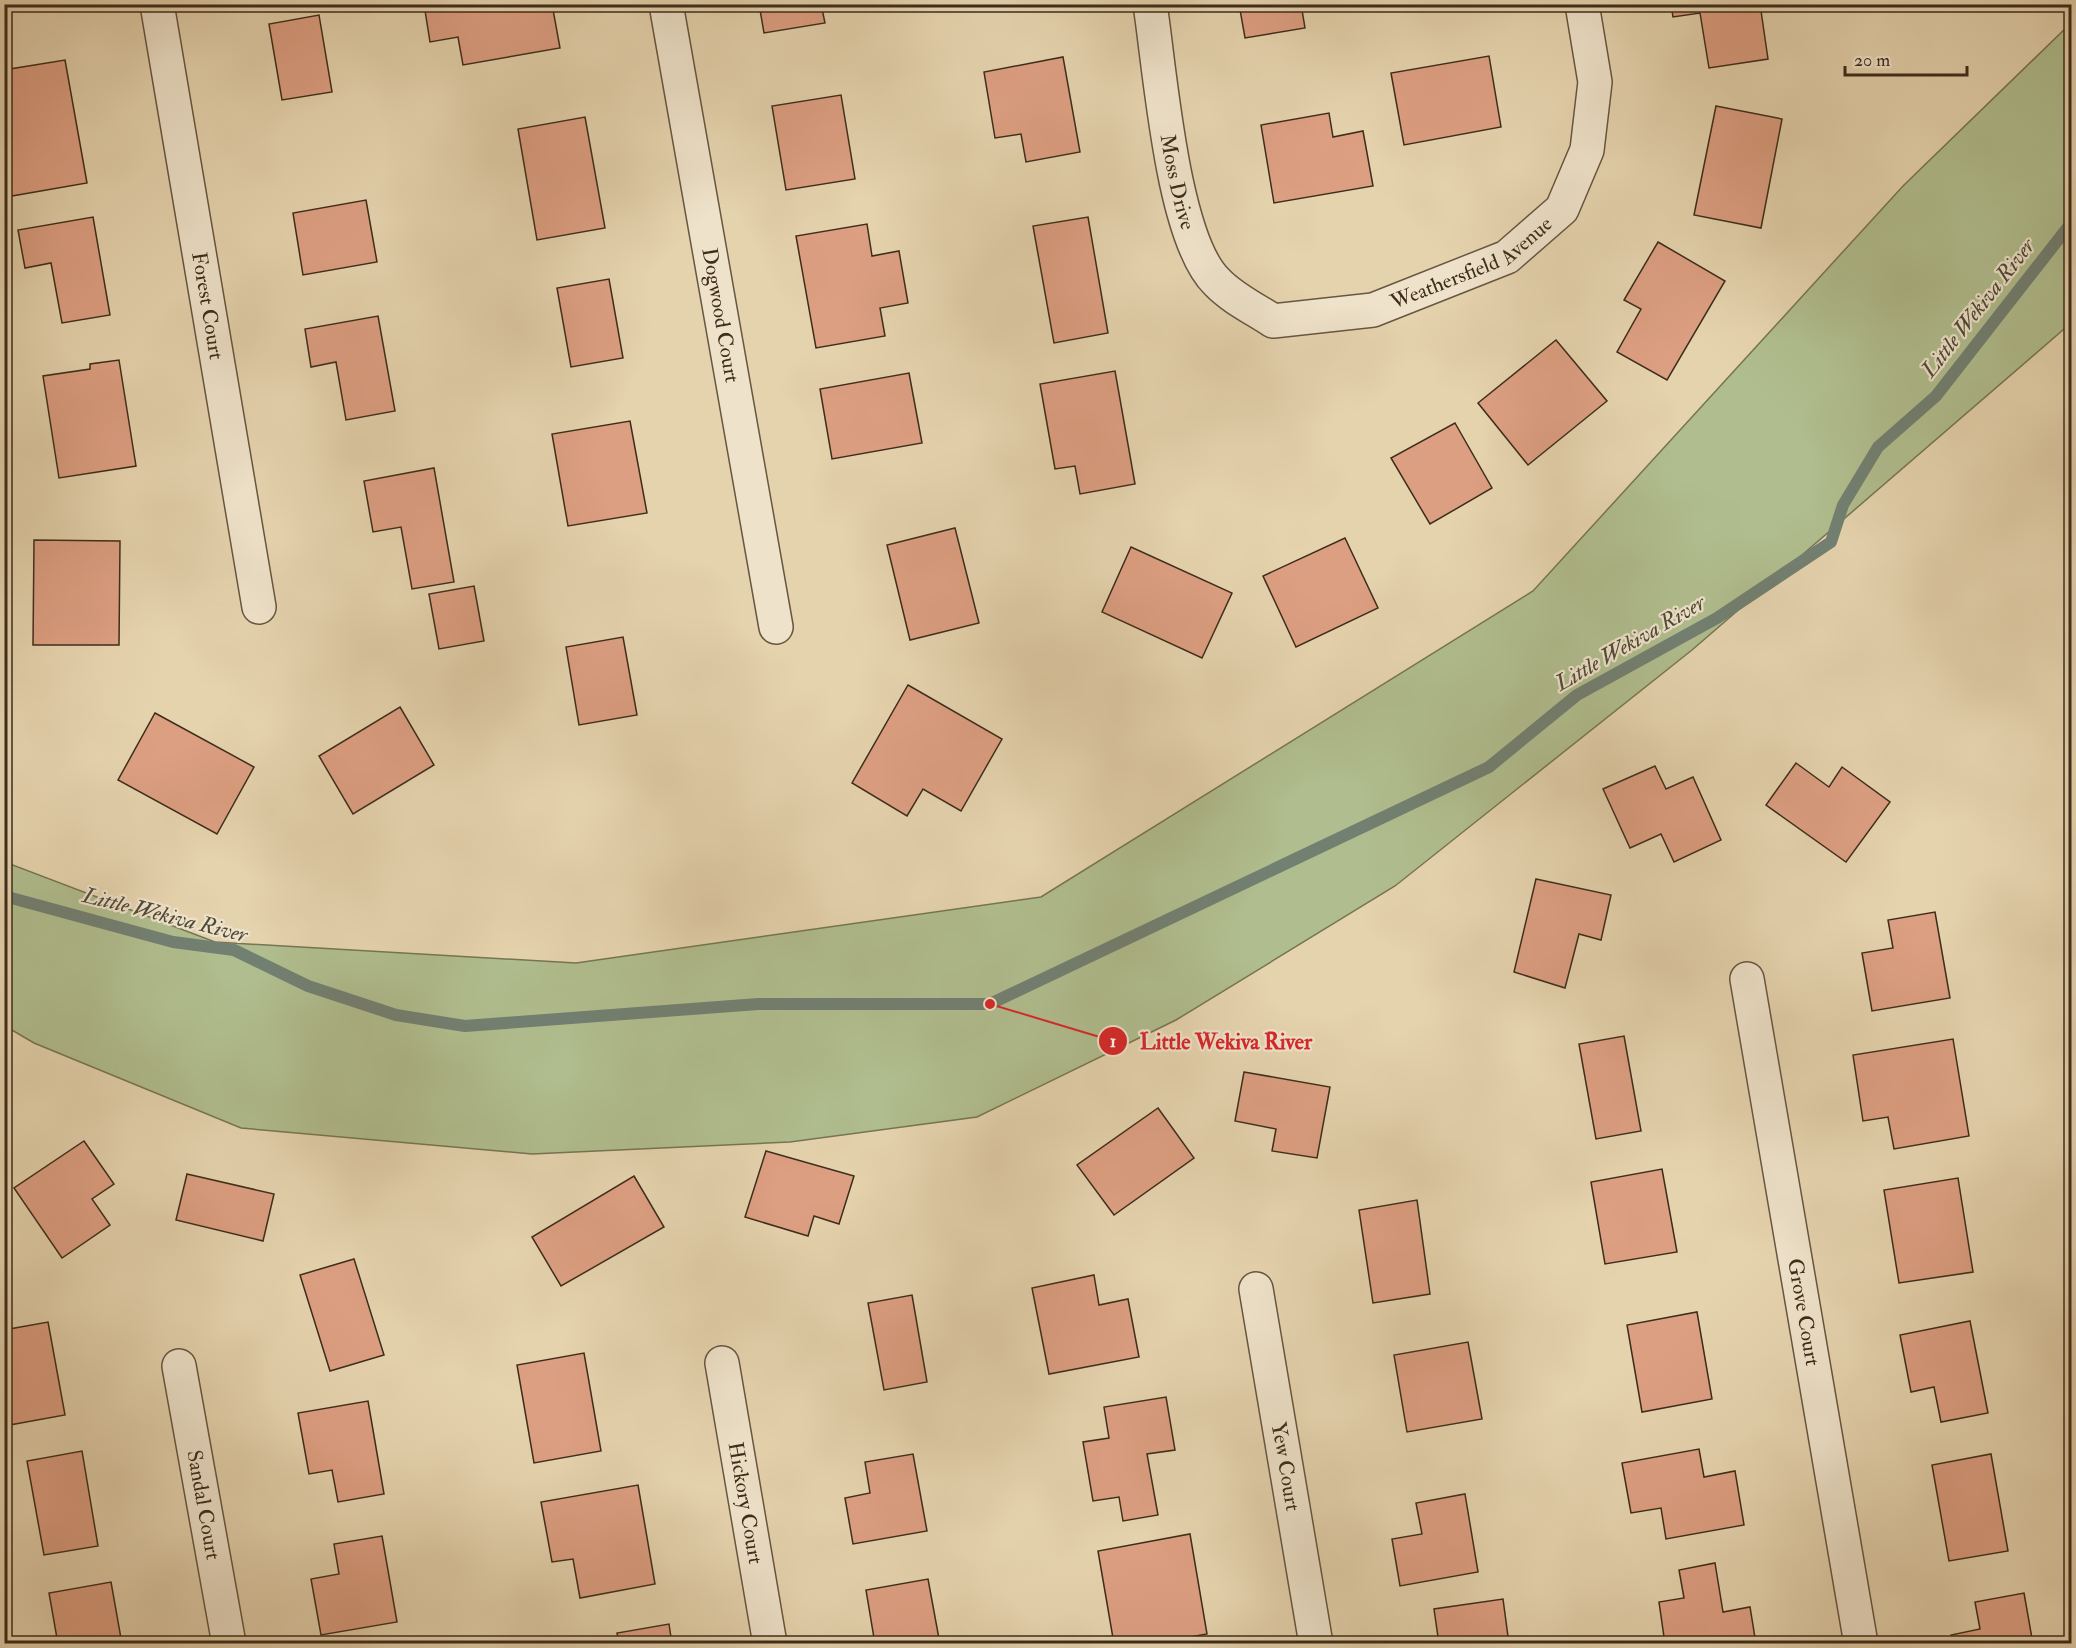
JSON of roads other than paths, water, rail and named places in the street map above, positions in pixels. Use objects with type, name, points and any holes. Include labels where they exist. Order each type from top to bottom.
[{"type":"street","name":"Forest Court","points":[[157,4],[259,607]]},
{"type":"street","name":"Dogwood Court","points":[[666,4],[776,627]]},
{"type":"street","name":"Moss Drive","points":[[1150,4],[1178,193],[1193,246],[1216,282],[1274,321]]},
{"type":"street","name":"Weathersfield Avenue","points":[[1274,321],[1373,310],[1507,257],[1562,209],[1587,150],[1595,82],[1582,4]]},
{"type":"street","name":"Grove Court","points":[[1747,979],[1861,1644]]},
{"type":"street","name":"Yew Court","points":[[1256,1289],[1316,1644]]},
{"type":"street","name":"Hickory Court","points":[[722,1363],[770,1644]]},
{"type":"street","name":"Sandal Court","points":[[179,1366],[229,1644]]},
{"type":"waterway","name":"Little Wekiva River","points":[[4,896],[173,942],[234,950],[308,986],[396,1015],[465,1026],[758,1004],[990,1004],[1489,767],[1577,695],[1717,618],[1831,542],[1843,505],[1878,447],[1936,396],[2072,222]]},
{"type":"place","name":"Little Wekiva River","points":[[990,1004]]}]
